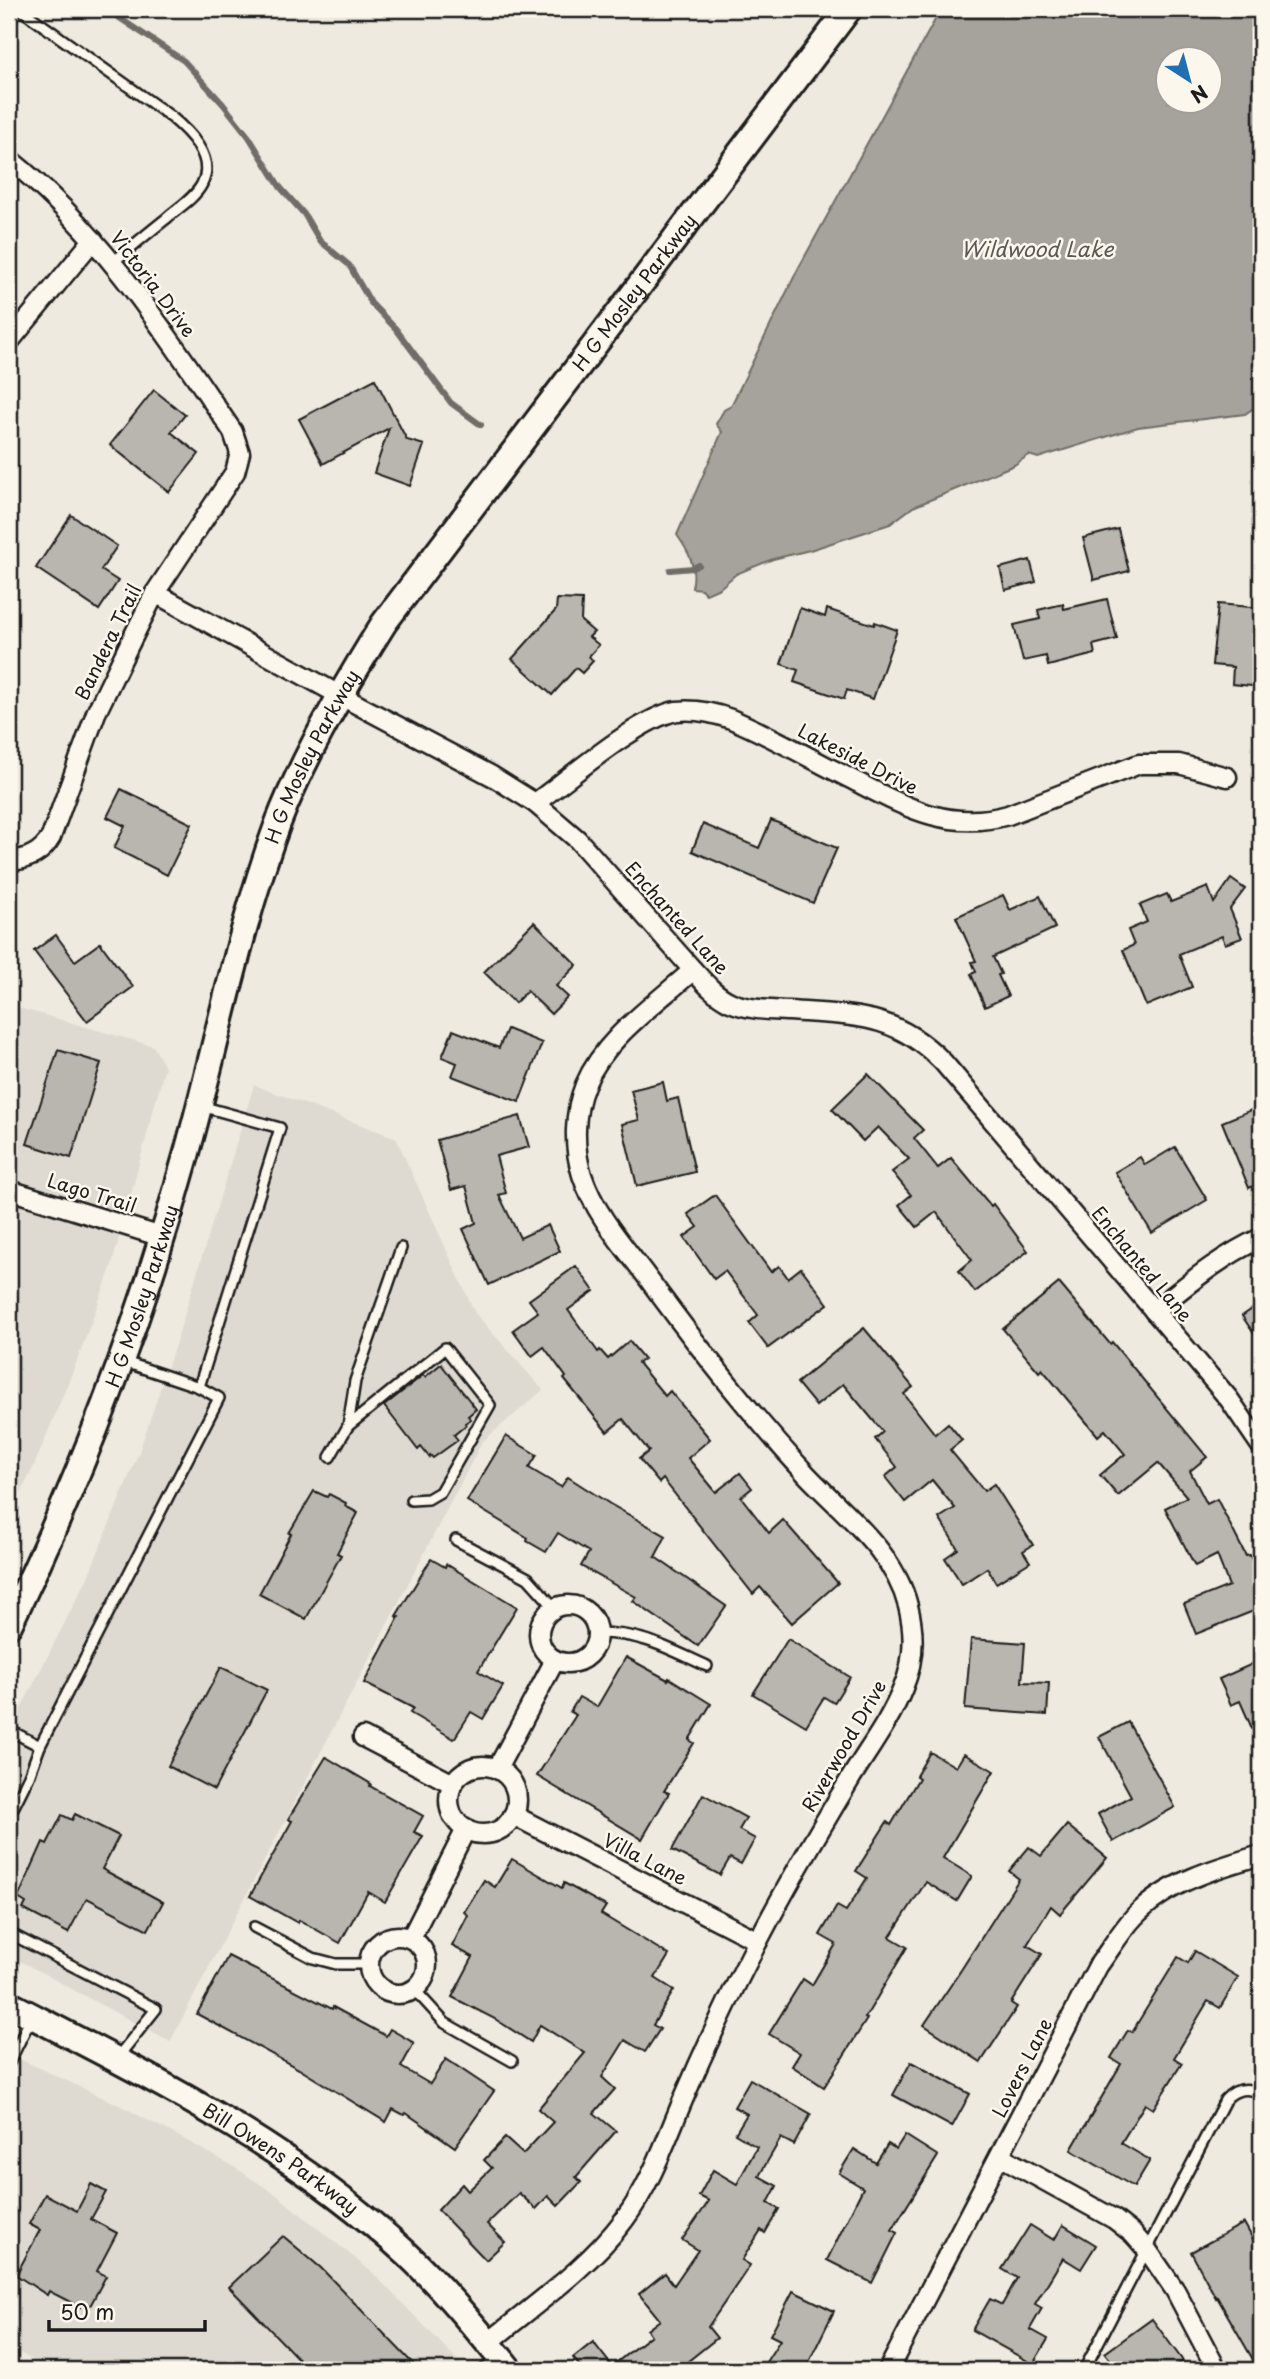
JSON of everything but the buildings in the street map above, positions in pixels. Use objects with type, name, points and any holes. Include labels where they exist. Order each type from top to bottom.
[{"type":"main road","name":"H G Mosley Parkway","points":[[9,1625],[80,1466],[121,1360],[162,1237],[244,931],[270,845],[295,784],[341,696],[384,623],[849,9]]},
{"type":"main road","name":"Bill Owens Parkway","points":[[9,2004],[210,2109],[335,2194],[410,2257],[449,2298],[495,2360]]},
{"type":"street","name":"Victoria Drive","points":[[9,159],[93,240],[150,311],[233,432],[240,453]]},
{"type":"street","points":[[9,342],[93,240]]},
{"type":"street","name":"Bandera Trail","points":[[9,861],[31,856],[44,848],[55,830],[96,713],[155,593],[235,472],[240,453]]},
{"type":"street","name":"Enchanted Lane","points":[[155,593],[492,776],[535,803],[577,839],[693,970],[718,994],[757,1010],[870,1018],[894,1026],[924,1044],[943,1062],[1229,1399],[1261,1446]]},
{"type":"street","name":"Lakeside Drive","points":[[535,803],[637,728],[650,720],[678,711],[704,712],[731,719],[910,810],[959,821],[992,820],[1008,815],[1139,764],[1178,764],[1227,777]]},
{"type":"street","name":"Riverwood Drive","points":[[495,2360],[625,2219],[649,2179],[697,2067],[758,1941],[828,1816],[894,1707],[907,1675],[913,1639],[907,1604],[899,1581],[887,1561],[788,1454],[705,1354],[598,1210],[581,1172],[577,1121],[589,1076],[607,1049],[693,970]]},
{"type":"street","name":"Lago Trail","points":[[9,1190],[162,1237]]},
{"type":"street","points":[[1154,1311],[1220,1259],[1261,1238]]},
{"type":"street","points":[[571,1605],[586,1611],[596,1624],[597,1633],[593,1649],[580,1660],[563,1662],[555,1660],[542,1647],[539,1629],[555,1608],[571,1605]]},
{"type":"street","points":[[497,1769],[555,1660]]},
{"type":"street","points":[[363,1737],[453,1784]]},
{"type":"street","points":[[477,1766],[497,1769],[507,1775],[513,1784],[516,1805],[513,1815],[498,1830],[487,1833],[466,1829],[458,1823],[449,1804],[453,1784],[467,1770],[477,1766]]},
{"type":"street","name":"Villa Lane","points":[[513,1815],[758,1941]]},
{"type":"street","points":[[411,1938],[466,1829]]},
{"type":"street","name":"Lovers Lane","points":[[888,2370],[1098,1966],[1134,1917],[1150,1903],[1182,1882],[1261,1855]]},
{"type":"street","points":[[401,1935],[411,1938],[424,1952],[427,1961],[423,1980],[414,1989],[399,1994],[381,1989],[374,1982],[368,1964],[370,1954],[383,1940],[401,1935]]},
{"type":"street","points":[[1000,2156],[1114,2219],[1133,2234],[1175,2290],[1217,2370]]},
{"type":"lane","points":[[20,9],[170,116],[189,132],[201,152],[205,168],[202,184],[190,198],[112,263]]},
{"type":"lane","points":[[199,1106],[280,1128],[199,1387]]},
{"type":"lane","points":[[348,1426],[355,1381],[401,1248]]},
{"type":"lane","points":[[330,1457],[348,1426],[445,1348],[490,1405],[440,1492],[428,1499],[411,1500]]},
{"type":"lane","points":[[9,1816],[40,1746],[219,1398],[199,1387],[121,1360]]},
{"type":"lane","points":[[456,1540],[528,1578],[555,1608]]},
{"type":"lane","points":[[597,1633],[637,1636],[707,1666]]},
{"type":"lane","points":[[9,1730],[40,1746]]},
{"type":"lane","points":[[254,1927],[313,1958],[336,1964],[368,1964]]},
{"type":"lane","points":[[9,1933],[156,2009],[116,2059]]},
{"type":"lane","points":[[414,1989],[445,2023],[512,2061]]},
{"type":"lane","points":[[9,2063],[32,2016]]},
{"type":"lane","points":[[1084,2370],[1225,2100],[1231,2093],[1243,2089],[1261,2093]]},
{"type":"shaded area","points":[[9,1005],[153,1046],[165,1067],[111,1268],[34,1466],[9,1517]]},
{"type":"shaded area","points":[[254,1085],[396,1138],[475,1313],[543,1390],[482,1442],[170,2042],[9,1955],[9,1732],[87,1579],[139,1452],[178,1336]]},
{"type":"shaded area","points":[[9,2054],[178,2136],[231,2165],[278,2196],[373,2273],[467,2370],[50,2370],[9,2347]]},
{"type":"water","name":"Wildwood Lake","points":[[941,9],[1261,9],[1261,403],[1245,414],[1138,427],[1038,458],[1029,455],[1014,465],[913,507],[890,524],[773,559],[736,574],[720,588],[706,594],[701,589],[692,588],[691,560],[677,535],[722,432],[716,424],[724,410],[731,406],[798,269]]},
{"type":"waterway","points":[[106,9],[184,61],[223,104],[249,137],[280,187],[304,214],[320,241],[349,265],[371,303],[396,329],[451,403],[481,425]]},
{"type":"waterway","points":[[670,570],[699,565]]}]
